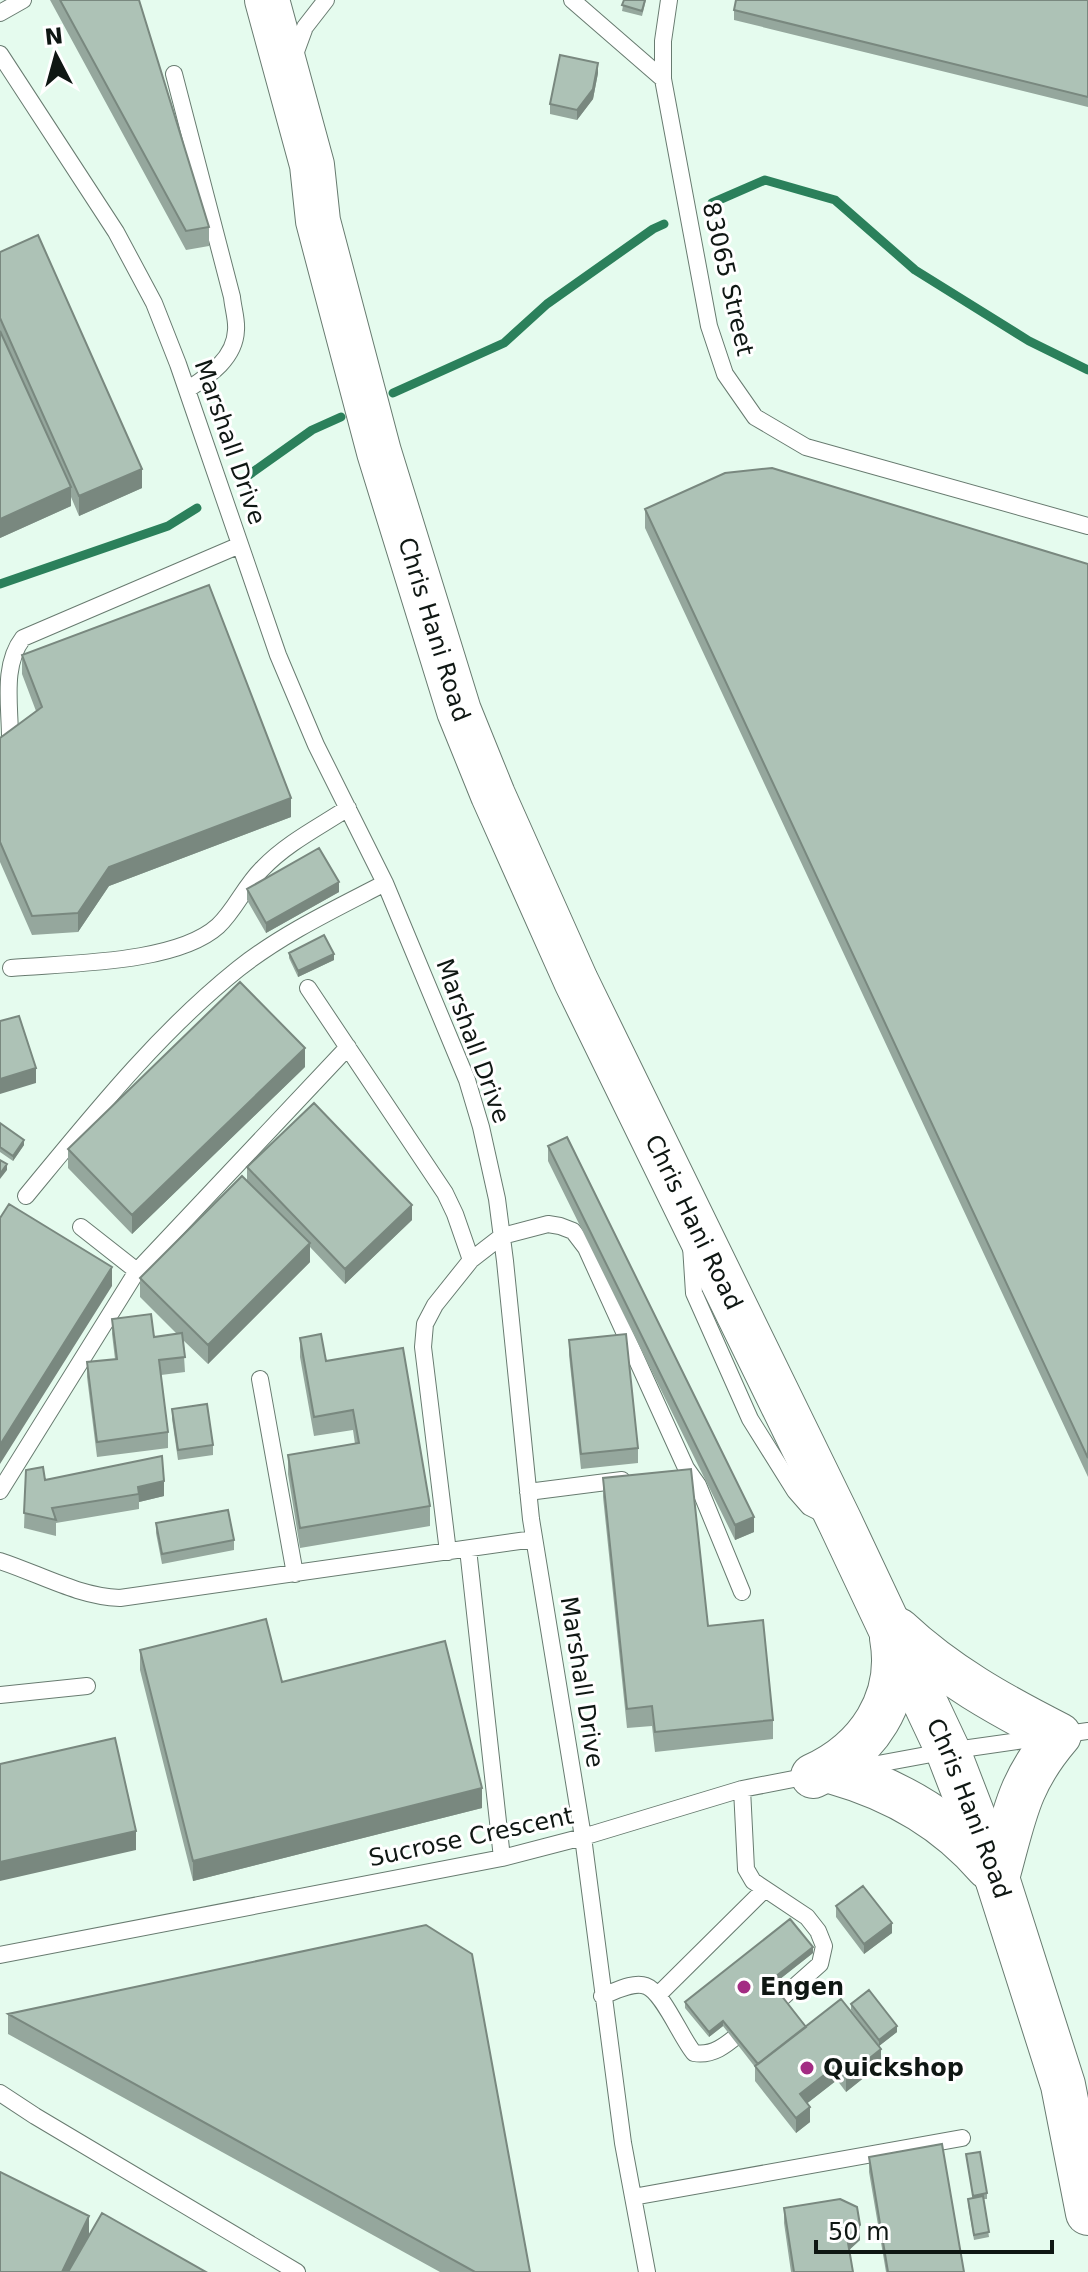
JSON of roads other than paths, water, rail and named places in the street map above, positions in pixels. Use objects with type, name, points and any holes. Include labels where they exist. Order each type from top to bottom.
[{"type":"main road","name":"Chris Hani Road","points":[[238,0],[289,170],[318,221]]},
{"type":"main road","name":"Chris Hani Road","points":[[267,0],[312,165],[318,221],[379,452],[459,711],[535,891],[948,1751],[1068,2076],[1088,2213]]},
{"type":"main road","points":[[887,1620],[922,1653],[980,1693],[1073,1733],[1038,1760],[1023,1785],[997,1878]]},
{"type":"main road","points":[[823,1774],[862,1742],[885,1707],[894,1663],[887,1620]]},
{"type":"main road","points":[[823,1774],[885,1789],[922,1809],[967,1845],[997,1878]]},
{"type":"lane","points":[[0,13],[23,0]]},
{"type":"lane","points":[[288,74],[305,27],[326,0]]},
{"type":"lane","points":[[572,0],[663,79]]},
{"type":"lane","name":"83065 Street","points":[[669,0],[663,41],[663,79],[709,326],[725,374],[755,417],[806,447],[1088,526]]},
{"type":"lane","name":"Marshall Drive","points":[[0,54],[116,232],[154,303],[278,655],[316,745],[385,883],[467,1080],[488,1156],[502,1236],[534,1539],[583,1837],[602,1996],[647,2272]]},
{"type":"lane","points":[[174,74],[232,297],[236,330],[233,346],[223,362],[187,390]]},
{"type":"lane","points":[[10,738],[9,667],[13,651],[23,638],[240,545]]},
{"type":"lane","points":[[11,968],[144,957],[186,944],[217,927],[243,890],[281,851],[348,808]]},
{"type":"lane","points":[[26,1196],[116,1086],[239,968],[309,922],[385,883]]},
{"type":"lane","points":[[308,988],[445,1193],[471,1260]]},
{"type":"lane","points":[[0,1491],[137,1271],[348,1047]]},
{"type":"lane","points":[[448,1552],[423,1347],[425,1324],[435,1305],[471,1260],[502,1236],[548,1224],[573,1231],[586,1248],[679,1470],[698,1485],[742,1592]]},
{"type":"lane","points":[[81,1227],[137,1271]]},
{"type":"lane","points":[[260,1379],[295,1574]]},
{"type":"lane","points":[[528,1492],[645,1476]]},
{"type":"lane","points":[[0,1561],[77,1592],[120,1598],[534,1539]]},
{"type":"lane","points":[[468,1549],[502,1858]]},
{"type":"lane","points":[[0,1695],[87,1686]]},
{"type":"lane","name":"Sucrose Crescent","points":[[0,1955],[502,1858],[742,1789],[948,1751],[1073,1733]]},
{"type":"lane","points":[[602,1996],[632,1985],[646,1985],[658,1995],[694,2053],[706,2055],[721,2049],[820,1964],[824,1946],[818,1931],[807,1917],[753,1881],[746,1869],[742,1789]]},
{"type":"lane","points":[[658,1995],[765,1889]]},
{"type":"lane","points":[[0,2093],[297,2272]]},
{"type":"lane","points":[[633,2197],[962,2138]]},
{"type":"waterway","points":[[712,203],[765,180],[835,200],[915,270],[1029,341],[1088,370]]},
{"type":"waterway","points":[[393,393],[504,343],[547,304],[664,224]]},
{"type":"waterway","points":[[246,477],[312,430],[341,417]]},
{"type":"waterway","points":[[0,584],[168,526],[197,508]]},
{"type":"place","name":"Engen","points":[[744,1987]]},
{"type":"place","name":"Quickshop","points":[[807,2068]]}]
